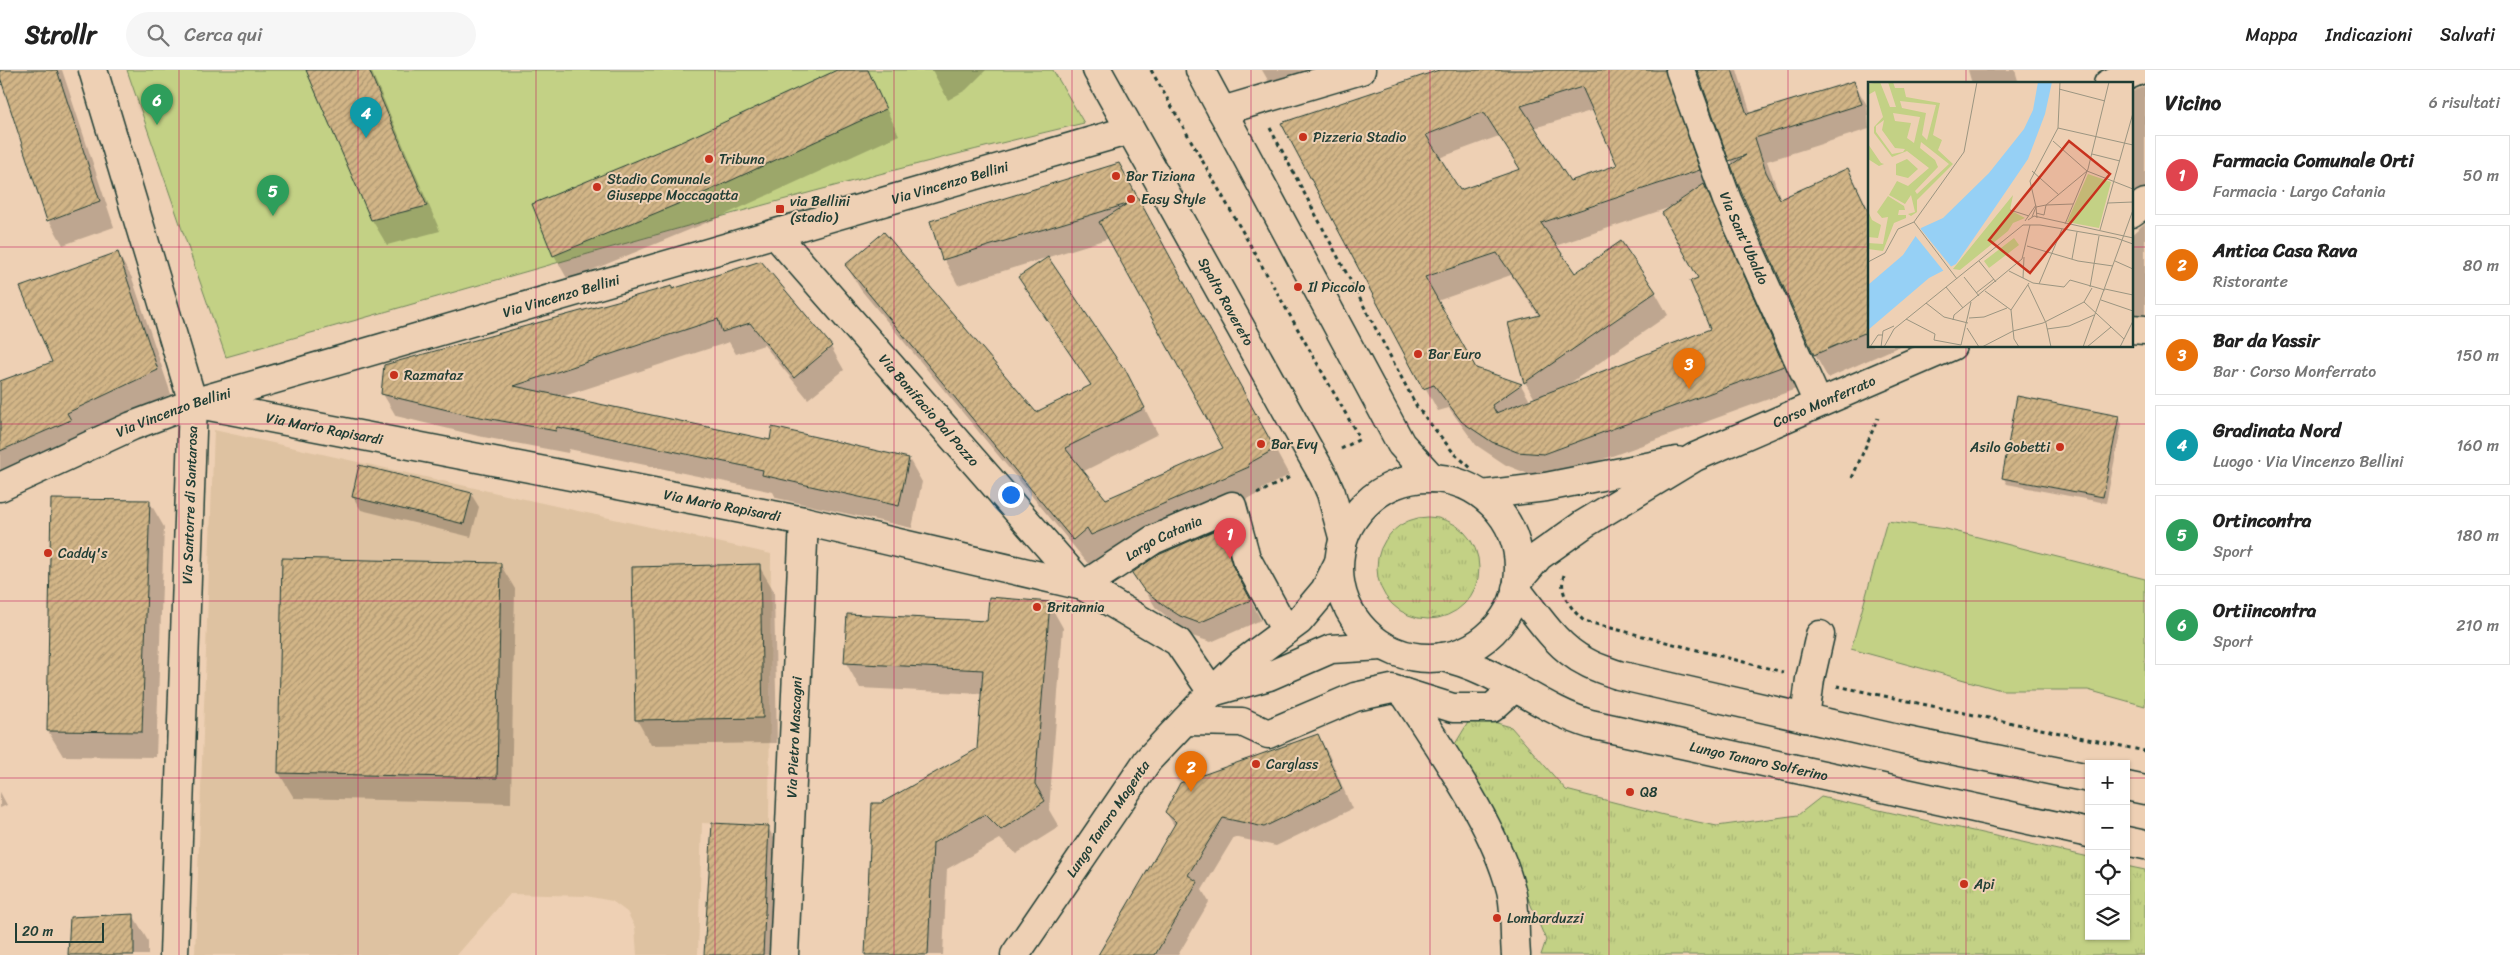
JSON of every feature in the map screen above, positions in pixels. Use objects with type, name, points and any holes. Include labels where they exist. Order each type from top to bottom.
[{"type":"street","name":"Via Santorre di Santarosa","points":[[93,70],[193,402],[174,955]]},
{"type":"street","name":"Spalto Rovereto","points":[[1097,70],[1307,468],[1332,493],[1341,550]]},
{"type":"street","points":[[1200,70],[1390,422],[1412,458],[1432,478]]},
{"type":"street","points":[[1222,111],[1361,70]]},
{"type":"street","name":"Via Sant'Ubaldo","points":[[1680,70],[1727,200],[1818,403]]},
{"type":"street","points":[[2113,82],[2140,70]]},
{"type":"street","name":"Via Vincenzo Bellini","points":[[0,487],[132,426],[193,402],[1130,130]]},
{"type":"street","points":[[2132,212],[2145,203]]},
{"type":"street","name":"Via Bonifacio Dal Pozzo","points":[[775,234],[1083,586]]},
{"type":"street","points":[[2132,329],[2145,330]]},
{"type":"street","name":"Corso Monferrato","points":[[1517,585],[1539,556],[1584,524],[1695,457],[1947,348]]},
{"type":"street","name":"Via Mario Rapisardi","points":[[193,402],[804,521],[1083,586],[1178,642],[1212,692]]},
{"type":"street","name":"Corso Monferrato","points":[[1480,484],[1546,487],[1695,457]]},
{"type":"street","points":[[1432,478],[1480,484],[1501,513],[1513,537],[1519,563],[1517,585],[1506,614],[1490,635],[1468,650],[1442,658],[1416,657],[1398,653],[1382,646],[1368,635],[1351,615],[1341,590],[1341,550],[1351,521],[1361,507],[1381,491],[1406,480],[1432,478]]},
{"type":"street","points":[[1232,506],[1246,558],[1286,631]]},
{"type":"street","name":"Largo Catania","points":[[1083,586],[1153,540],[1232,506]]},
{"type":"street","name":"Via Pietro Mascagni","points":[[784,955],[804,521]]},
{"type":"street","name":"Lungo Tanaro Magenta","points":[[1016,955],[1148,760],[1241,664],[1299,621],[1317,601],[1341,550]]},
{"type":"street","points":[[1517,585],[1558,641],[1586,662],[1636,681],[2085,777]]},
{"type":"street","points":[[1805,718],[1810,679],[1820,635]]},
{"type":"street","points":[[1212,692],[1270,676],[1331,650],[1382,646]]},
{"type":"street","name":"Lungo Tanaro Solferino","points":[[1442,658],[1476,667],[1551,710],[1590,724],[2085,832]]},
{"type":"street","points":[[1185,721],[1242,722],[1268,734],[1355,697],[1392,689],[1453,708],[1492,708],[1514,688]]},
{"type":"street","points":[[1404,693],[1456,775],[1489,834],[1511,891],[1516,955]]},
{"type":"street","points":[[2130,787],[2145,790]]},
{"type":"street","points":[[2130,842],[2145,845]]},
{"type":"path","points":[[1150,70],[1360,439]]},
{"type":"path","points":[[1256,101],[1417,407],[1480,484]]},
{"type":"path","points":[[1232,506],[1307,468],[1417,407]]},
{"type":"path","points":[[1852,478],[1878,418]]},
{"type":"shaded area","points":[[214,430],[771,554],[769,826],[702,823],[698,955],[637,955],[635,927],[627,912],[612,901],[586,896],[510,894],[457,955],[195,955]]},
{"type":"green space","name":"Stadio Comunale Giuseppe Moccagatta","points":[[127,70],[1053,70],[1084,123],[976,149],[761,206],[226,357]]},
{"type":"green space","points":[[1428,517],[1447,521],[1464,532],[1475,549],[1479,568],[1475,587],[1464,604],[1447,615],[1428,619],[1409,615],[1392,604],[1381,587],[1377,568],[1381,549],[1392,532],[1409,521]]},
{"type":"green space","points":[[1887,521],[1946,529],[2145,579],[2145,706],[2088,690],[2001,690],[1851,649]]},
{"type":"green space","points":[[1472,716],[1511,727],[1566,790],[1664,815],[1717,826],[1798,815],[1821,797],[2085,856],[2085,940],[2130,940],[2130,867],[2145,870],[2145,955],[1541,955],[1546,940],[1509,854],[1452,749]]},
{"type":"building","points":[[0,70],[57,70],[100,201],[47,221],[0,77]]},
{"type":"building","points":[[306,70],[369,70],[427,206],[371,220]]},
{"type":"building","name":"Tribuna","points":[[837,70],[868,70],[886,109],[704,193],[553,256],[532,204],[681,142]]},
{"type":"building","points":[[1439,70],[1665,70],[1700,170],[1541,223],[1575,273],[1621,241],[1656,292],[1524,383],[1508,323],[1540,315],[1497,253],[1425,277],[1476,368],[1522,384],[1492,405],[1496,413],[1710,329],[1690,281],[1698,278],[1662,213],[1704,184],[1784,366],[1544,454],[1517,452],[1492,442],[1462,422],[1434,385],[1423,389],[1281,123]],"holes":[[[1582,87],[1617,165],[1570,181],[1521,106]],[[1481,113],[1485,114],[1520,169],[1460,190],[1426,135]]]},
{"type":"building","points":[[1697,70],[1732,70],[1747,114],[1854,81],[1862,104],[1755,138],[1766,172],[1780,199],[1848,168],[1868,211],[1868,331],[1814,355],[1742,194],[1731,165],[1746,155],[1729,161]]},
{"type":"building","points":[[1119,163],[1275,449],[1248,464],[1249,467],[1091,535],[1087,528],[1073,540],[845,265],[884,232],[1036,412],[1091,385],[1018,277],[1048,257],[1124,367],[1145,408],[1065,448],[1106,499],[1223,448],[1099,222],[1127,204],[942,260],[930,221]]},
{"type":"building","points":[[118,252],[158,370],[67,413],[71,420],[0,451],[0,381],[52,362],[20,287]]},
{"type":"building","points":[[761,261],[832,346],[794,378],[750,323],[722,332],[718,319],[514,386],[770,440],[772,427],[909,458],[899,506],[762,475],[763,470],[557,427],[556,431],[464,414],[381,394],[384,365],[672,286],[672,289]]},
{"type":"building","name":"Asilo Gobetti","points":[[2017,396],[2119,416],[2103,497],[2002,478]]},
{"type":"building","points":[[359,465],[472,493],[464,524],[352,497]]},
{"type":"building","points":[[51,499],[150,500],[142,732],[47,731]]},
{"type":"building","points":[[1222,527],[1232,565],[1251,600],[1199,623],[1180,616],[1166,607],[1143,589],[1132,573],[1156,556]]},
{"type":"building","points":[[282,558],[501,563],[497,778],[278,773]]},
{"type":"building","points":[[760,564],[763,718],[635,720],[632,567]]},
{"type":"building","points":[[989,597],[1050,602],[1035,784],[1045,801],[1001,830],[985,814],[933,843],[928,955],[865,955],[872,803],[881,803],[977,749],[983,670],[844,663],[847,614],[987,621]]},
{"type":"building","points":[[1318,734],[1342,789],[1264,827],[1223,818],[1188,875],[1198,882],[1155,955],[1098,955],[1176,822],[1165,812],[1180,783]]},
{"type":"building","points":[[712,823],[769,826],[763,955],[704,955]]},
{"type":"building","points":[[134,914],[134,955],[68,955],[70,917]]},
{"type":"place","name":"Ortiincontra","points":[[157,125]]},
{"type":"place","name":"Pizzeria Stadio","points":[[1303,137]]},
{"type":"place","name":"Gradinata Nord","points":[[366,138]]},
{"type":"place","name":"Tribuna","points":[[709,159]]},
{"type":"place","name":"Bar Tiziana","points":[[1116,176]]},
{"type":"place","name":"Stadio Comunale Giuseppe Moccagatta","points":[[597,187]]},
{"type":"place","name":"Easy Style","points":[[1131,199]]},
{"type":"place","name":"via Bellini (stadio)","points":[[780,209]]},
{"type":"place","name":"Ortincontra","points":[[273,216]]},
{"type":"place","name":"Il Piccolo","points":[[1298,287]]},
{"type":"place","name":"Bar Euro","points":[[1418,354]]},
{"type":"place","name":"Razmataz","points":[[394,375]]},
{"type":"place","name":"Bar da Yassir","points":[[1689,389]]},
{"type":"place","name":"Bar Evy","points":[[1261,444]]},
{"type":"place","name":"Asilo Gobetti","points":[[2060,447]]},
{"type":"place","name":"Caddy's","points":[[48,553]]},
{"type":"place","name":"Farmacia Comunale Orti","points":[[1230,559]]},
{"type":"place","name":"Britannia","points":[[1037,607]]},
{"type":"place","name":"Carglass","points":[[1256,764]]},
{"type":"place","name":"Antica Casa Rava","points":[[1191,792]]},
{"type":"place","name":"Q8","points":[[1630,792]]},
{"type":"place","name":"Api","points":[[1964,884]]},
{"type":"place","name":"Lombarduzzi","points":[[1497,918]]}]
